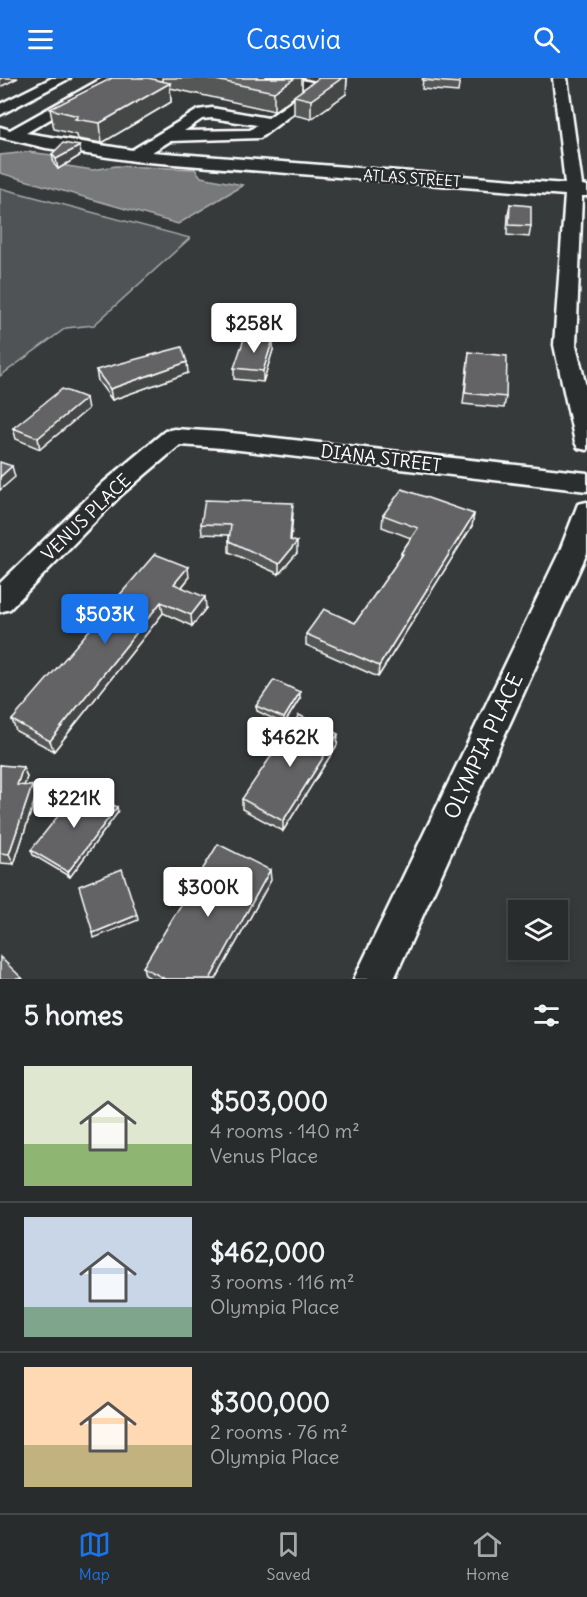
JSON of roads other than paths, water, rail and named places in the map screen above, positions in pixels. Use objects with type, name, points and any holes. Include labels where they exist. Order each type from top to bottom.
[{"type":"street","points":[[0,110],[63,78]]},
{"type":"street","points":[[6,133],[114,78]]},
{"type":"street","points":[[166,136],[254,135],[314,93],[310,86],[274,78]]},
{"type":"street","points":[[560,78],[580,191],[565,345],[587,442]]},
{"type":"street","points":[[135,156],[198,115],[212,113],[271,123]]},
{"type":"street","name":"ATLAS STREET","points":[[6,133],[82,150],[135,156],[580,191]]},
{"type":"street","name":"DIANA STREET","points":[[174,437],[222,440],[587,482]]},
{"type":"street","name":"VENUS PLACE","points":[[0,601],[112,489],[174,437]]},
{"type":"street","name":"OLYMPIA PLACE","points":[[374,979],[573,553],[587,511]]}]
